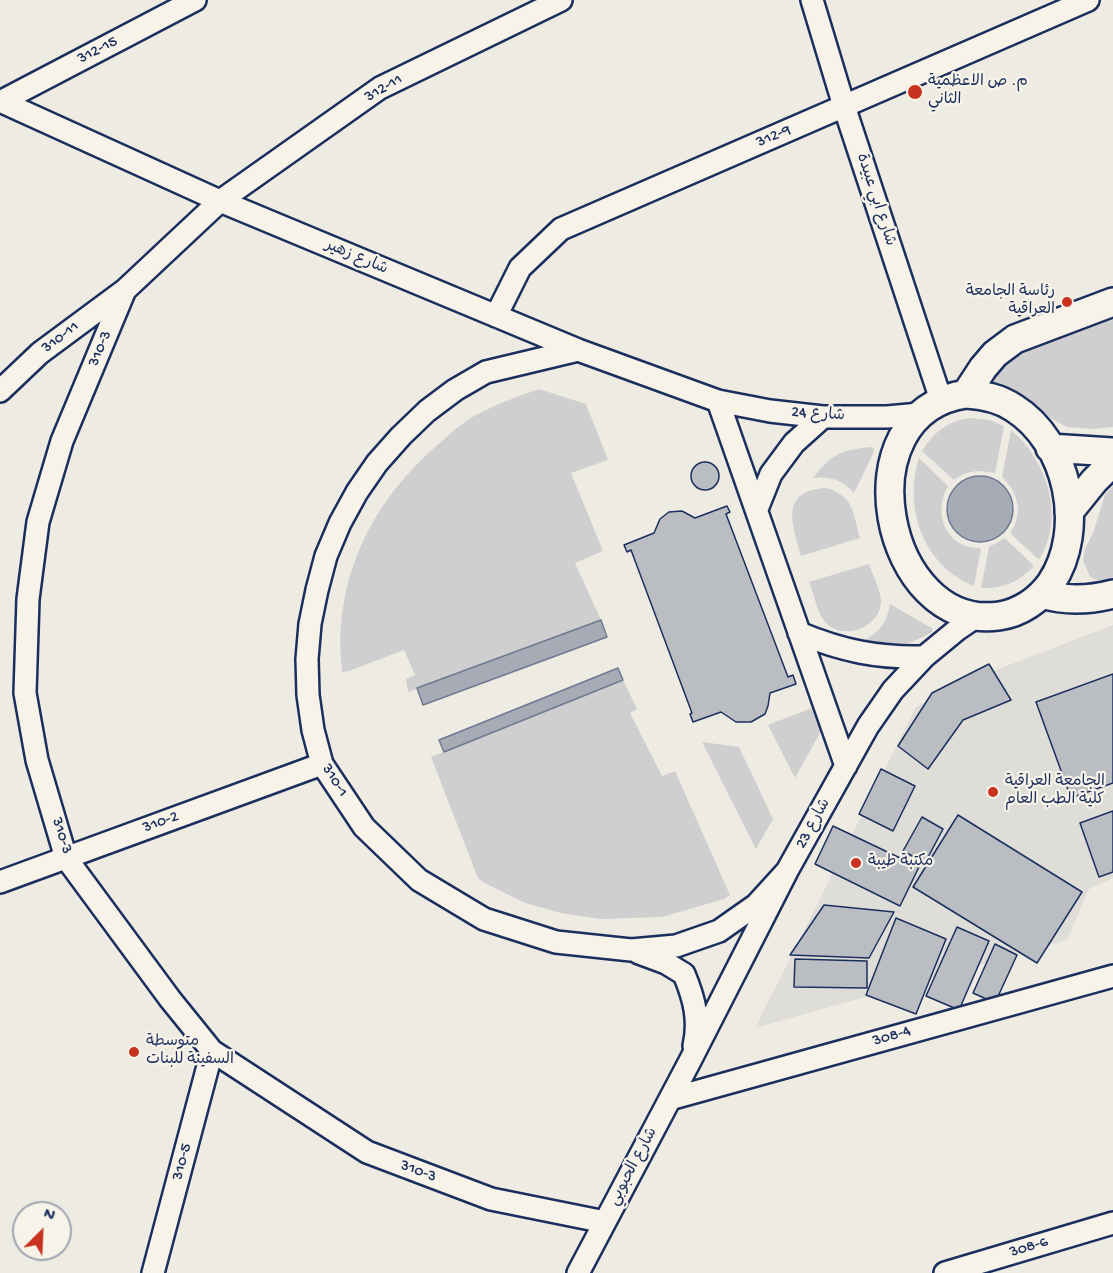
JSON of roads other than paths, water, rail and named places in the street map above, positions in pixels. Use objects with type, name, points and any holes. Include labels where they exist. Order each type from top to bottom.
[{"type":"street","name":"312-15","points":[[0,101],[195,0]]},
{"type":"street","name":"312-11","points":[[220,201],[380,88],[561,0]]},
{"type":"street","name":"شارع ابي عبيدة","points":[[812,0],[844,106],[942,402]]},
{"type":"street","name":"312-9","points":[[496,316],[520,268],[561,229],[1088,0]]},
{"type":"street","name":"شارع زهير","points":[[0,101],[220,201],[496,316],[578,350],[718,400]]},
{"type":"street","name":"310-3","points":[[220,201],[125,290],[63,441],[38,522],[28,598],[25,693],[37,760],[66,858],[170,999],[212,1051],[367,1152],[491,1199],[605,1222]]},
{"type":"street","name":"310-11","points":[[0,391],[40,353],[125,290]]},
{"type":"street","points":[[942,402],[992,397],[1015,409],[1035,426],[1050,448],[1065,486],[1069,513],[1068,539],[1061,565],[1042,594],[1018,611],[999,616],[977,616],[955,609],[924,585],[908,563],[894,525],[890,498],[894,459],[904,434],[1014,339],[1113,302]]},
{"type":"street","name":"310-1","points":[[578,350],[486,372],[455,390],[427,411],[400,436],[357,492],[326,556],[316,590],[310,624],[307,660],[308,695],[313,730],[322,764],[364,827],[418,880],[484,919],[556,942],[631,950],[676,946],[719,931],[756,905],[787,871]]},
{"type":"street","points":[[718,400],[846,766]]},
{"type":"street","name":"شارع 24","points":[[718,400],[770,411],[823,417],[887,417],[942,402]]},
{"type":"street","points":[[756,509],[771,474],[794,442],[823,417]]},
{"type":"street","points":[[1050,448],[1113,453]]},
{"type":"street","points":[[1069,513],[1094,481],[1113,462]]},
{"type":"street","points":[[1042,594],[1060,598],[1094,599],[1113,594]]},
{"type":"street","name":"شارع 23","points":[[690,1061],[787,871],[867,726],[893,690],[924,657],[958,628],[977,616]]},
{"type":"street","points":[[799,633],[829,646],[860,654],[924,657]]},
{"type":"street","name":"310-2","points":[[0,882],[322,764]]},
{"type":"street","points":[[631,950],[666,963],[684,974],[692,992],[696,1010],[697,1032],[690,1061]]},
{"type":"street","name":"308-4","points":[[670,1099],[1113,976]]},
{"type":"street","name":"310-5","points":[[153,1273],[212,1051]]},
{"type":"street","name":"شارع الحبوبي","points":[[578,1273],[690,1061]]},
{"type":"street","name":"308-6","points":[[953,1272],[1113,1223]]},
{"type":"place","name":"م. ص الاعظمية الثاني","points":[[915,92]]},
{"type":"place","name":"رئاسة الجامعة العراقية","points":[[1067,302]]},
{"type":"place","name":"الجامعة العراقية كلية الطب العام","points":[[993,792]]},
{"type":"place","name":"مكتبة طيبة","points":[[856,863]]},
{"type":"place","name":"متوسطة السفينة للبنات","points":[[134,1052]]}]
